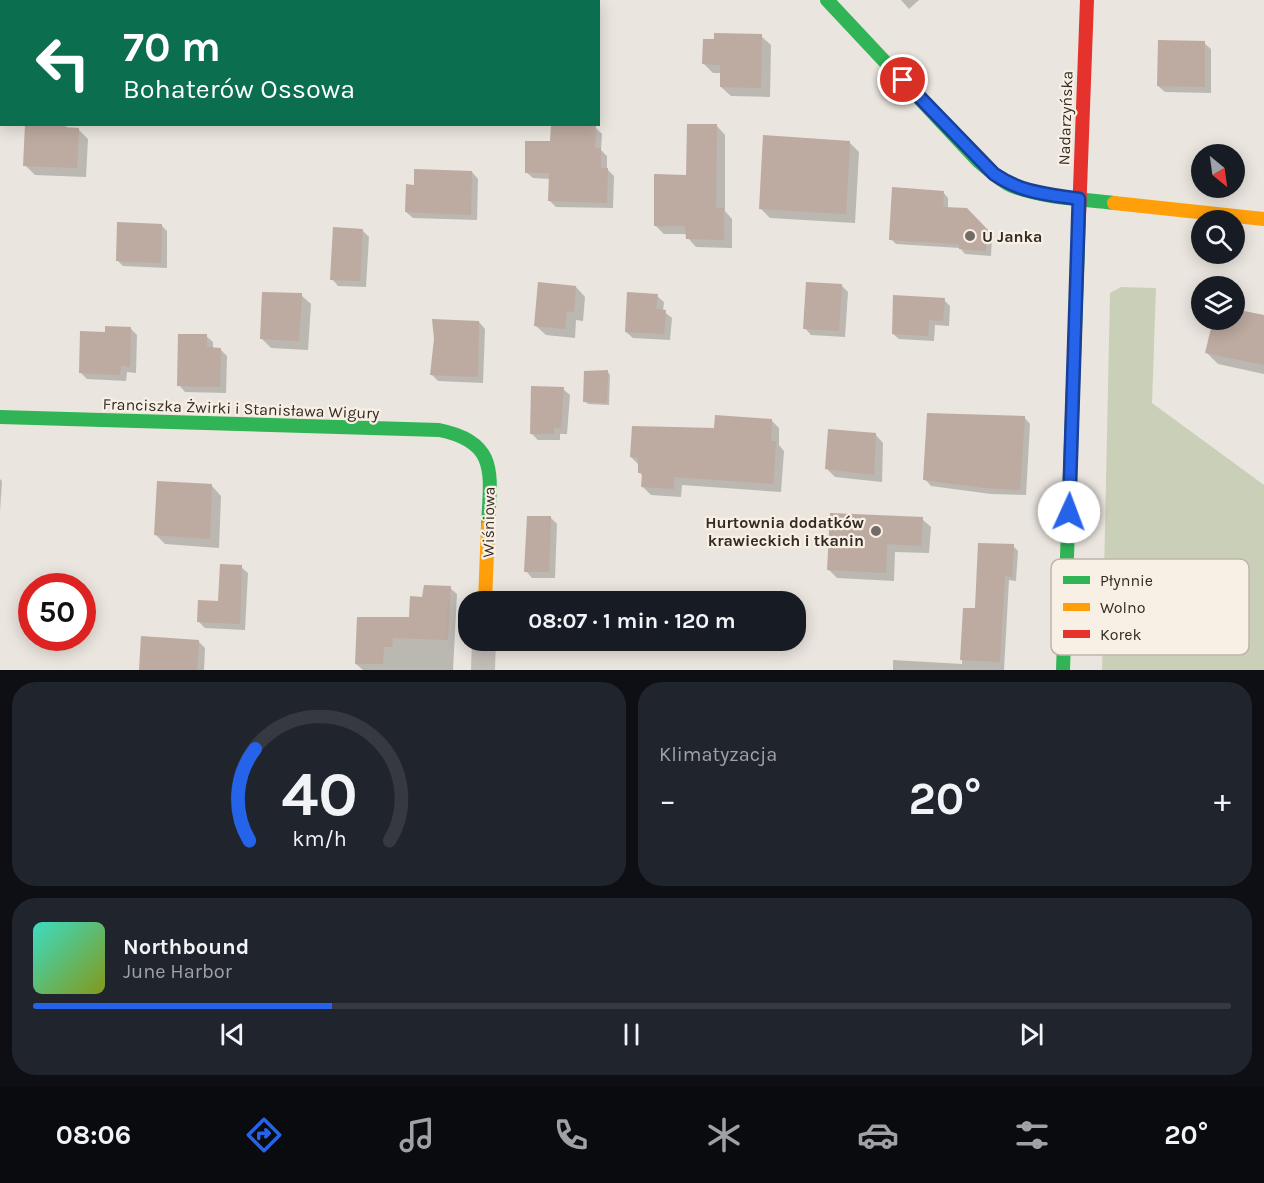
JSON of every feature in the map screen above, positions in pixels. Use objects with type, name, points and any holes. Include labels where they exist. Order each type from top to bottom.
[{"type":"street","points":[[827,0],[978,160],[1010,185],[1029,191],[1079,199],[1264,219]]},
{"type":"street","name":"Nadarzyńska","points":[[1067,559],[1087,0]]},
{"type":"street","name":"Franciszka Żwirki i Stanisława Wigury","points":[[0,417],[439,430],[460,434],[477,446]]},
{"type":"street","name":"Wiśniowa","points":[[477,446],[488,464],[485,591]]},
{"type":"street","points":[[483,670],[484,651]]},
{"type":"street","name":"Nadarzyńska","points":[[1063,670],[1064,655]]},
{"type":"green space","points":[[1121,287],[1156,288],[1152,403],[1264,485],[1264,670],[1102,670],[1102,655],[1249,655],[1249,559],[1104,559],[1110,293]]},
{"type":"building","points":[[714,33],[762,34],[761,88],[720,87],[720,65],[702,64],[703,39],[714,39]]},
{"type":"building","points":[[1158,40],[1205,41],[1205,87],[1157,86]]},
{"type":"building","points":[[687,124],[717,124],[716,208],[724,208],[724,240],[686,239],[685,226],[654,226],[654,174],[686,175]]},
{"type":"building","points":[[25,126],[79,128],[77,168],[23,166]]},
{"type":"building","points":[[551,126],[596,126],[595,148],[601,148],[601,168],[608,168],[607,203],[548,201],[549,173],[525,173],[525,141],[550,141]]},
{"type":"building","points":[[763,135],[850,141],[846,214],[759,209]]},
{"type":"building","points":[[414,169],[472,171],[471,215],[405,212],[406,184],[414,185]]},
{"type":"building","points":[[892,187],[944,191],[943,207],[967,208],[988,230],[986,251],[959,249],[959,244],[889,240]]},
{"type":"building","points":[[117,222],[162,224],[161,263],[116,261]]},
{"type":"building","points":[[333,227],[363,229],[360,281],[330,280]]},
{"type":"building","points":[[538,282],[576,286],[574,312],[567,311],[565,329],[534,326]]},
{"type":"building","points":[[806,282],[842,284],[839,331],[803,329]]},
{"type":"building","points":[[262,292],[302,293],[299,341],[260,339]]},
{"type":"building","points":[[627,292],[658,294],[656,309],[666,310],[664,334],[625,332]]},
{"type":"building","points":[[893,295],[945,298],[943,321],[929,320],[928,336],[892,334]]},
{"type":"building","points":[[1245,311],[1264,315],[1264,365],[1205,353],[1211,330],[1245,330]]},
{"type":"building","points":[[432,319],[479,321],[478,377],[430,375],[434,339]]},
{"type":"building","points":[[105,326],[131,327],[130,367],[121,366],[120,375],[79,373],[80,331],[105,332]]},
{"type":"building","points":[[178,334],[207,334],[207,347],[221,348],[220,387],[177,386]]},
{"type":"building","points":[[608,370],[607,403],[583,402],[584,371]]},
{"type":"building","points":[[531,386],[564,387],[561,428],[554,428],[554,434],[530,434]]},
{"type":"building","points":[[927,413],[1025,416],[1020,490],[923,480]]},
{"type":"building","points":[[715,415],[772,419],[771,441],[776,441],[773,484],[674,477],[674,489],[641,487],[642,473],[638,473],[638,458],[630,457],[632,426],[714,428]]},
{"type":"building","points":[[828,429],[876,433],[874,475],[825,469]]},
{"type":"building","points":[[157,481],[212,484],[210,539],[154,535]]},
{"type":"building","name":"Hurtownia dodatków krawieckich i tkanin","points":[[830,513],[923,517],[921,546],[887,544],[886,573],[827,570]]},
{"type":"building","points":[[527,516],[551,516],[549,572],[524,572]]},
{"type":"building","points":[[978,543],[1014,544],[1012,577],[1005,576],[1000,662],[960,660],[963,608],[975,608]]},
{"type":"building","points":[[220,564],[242,565],[240,624],[197,622],[198,600],[218,601]]},
{"type":"building","points":[[424,585],[451,586],[448,640],[393,638],[392,647],[384,647],[383,664],[355,664],[357,617],[409,617],[410,596],[422,597]]},
{"type":"building","points":[[141,636],[199,640],[197,670],[139,670]]},
{"type":"traffic: fast","points":[[827,0],[978,161],[999,178],[1012,186],[1036,193],[1114,203]]},
{"type":"traffic: fast","points":[[1067,559],[1079,216]]},
{"type":"traffic: fast","points":[[0,417],[439,430],[473,443],[482,452],[489,477],[488,526]]},
{"type":"traffic: fast","points":[[1063,670],[1064,655]]},
{"type":"traffic: slow","points":[[1114,203],[1264,219]]},
{"type":"traffic: slow","points":[[485,591],[488,526]]},
{"type":"traffic: jam","points":[[1079,216],[1087,0]]},
{"type":"place","name":"U Janka","points":[[970,236]]},
{"type":"place","name":"Hurtownia dodatków krawieckich i tkanin","points":[[876,531]]},
{"type":"route","points":[[903,80],[978,160],[1010,185],[1029,191],[1079,199],[1069,512]]}]
